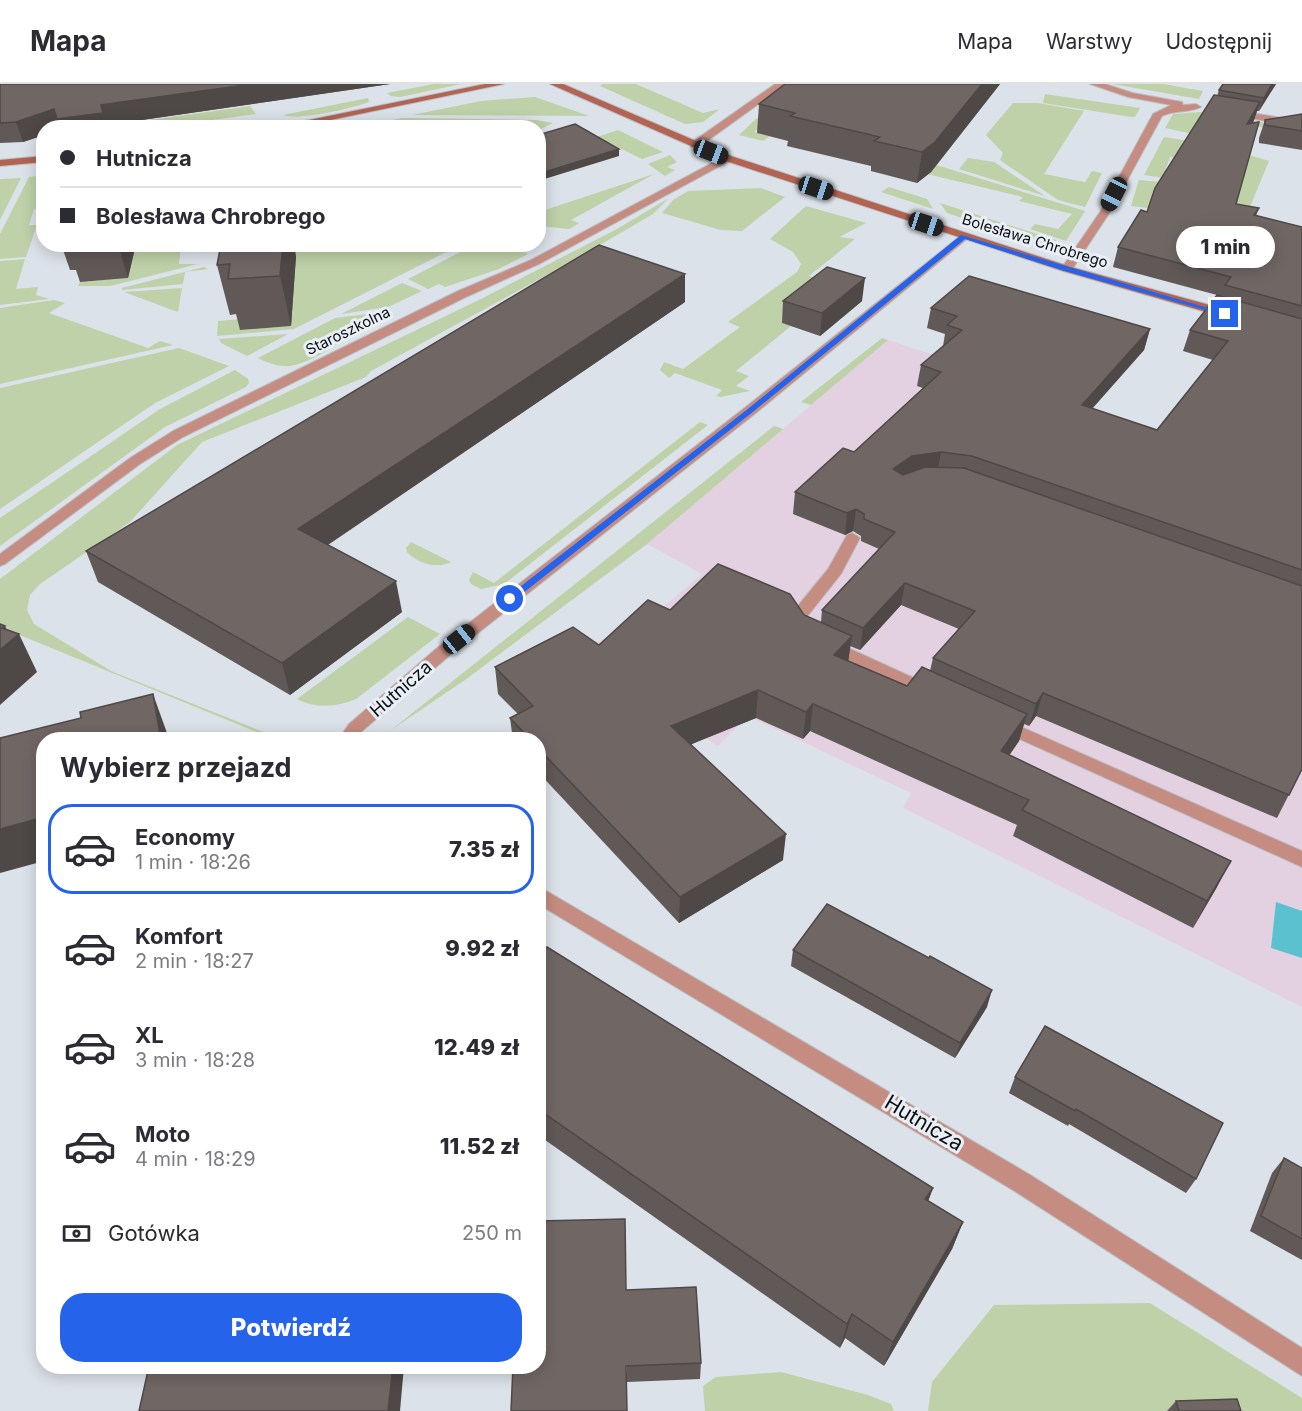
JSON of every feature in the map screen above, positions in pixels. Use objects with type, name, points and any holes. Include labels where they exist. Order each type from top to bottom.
[{"type":"street","points":[[316,120],[499,84]]},
{"type":"street","points":[[555,84],[695,146],[781,84]]},
{"type":"street","points":[[1067,269],[1105,212],[1158,114],[1171,108],[1202,108],[1131,95],[1095,84]]},
{"type":"street","points":[[1227,112],[1302,124]]},
{"type":"street","name":"Bolesława Chrobrego","points":[[695,146],[1067,269],[1247,320]]},
{"type":"street","name":"Staroszkolna","points":[[0,561],[135,461],[178,434],[454,298],[546,256],[727,158]]},
{"type":"street","points":[[0,163],[36,160]]},
{"type":"street","name":"Hutnicza","points":[[352,732],[443,652],[760,402],[964,236]]},
{"type":"street","points":[[852,538],[835,570],[798,617],[801,630],[816,640],[944,698]]},
{"type":"street","points":[[987,718],[1302,859]]},
{"type":"street","name":"Hutnicza","points":[[546,899],[1024,1184],[1302,1363]]},
{"type":"shaded area","points":[[888,340],[1219,449],[1302,431],[1302,1007],[903,808],[911,793],[748,716],[718,746],[575,654],[661,609],[702,574],[647,544]]},
{"type":"green space","points":[[434,84],[461,84],[400,97],[387,93]]},
{"type":"green space","points":[[602,84],[636,84],[703,113],[720,109],[703,122],[685,124],[600,86]]},
{"type":"green space","points":[[1112,84],[1163,84],[1203,91],[1199,99]]},
{"type":"green space","points":[[1045,94],[1140,108],[1135,117],[1131,117],[1043,103]]},
{"type":"green space","points":[[535,97],[589,116],[412,115],[481,101]]},
{"type":"green space","points":[[368,98],[369,102],[326,113],[283,115]]},
{"type":"green space","points":[[1013,103],[1038,103],[1084,111],[1044,174],[1085,182],[1092,171],[1102,173],[1085,207],[1058,200],[1000,160],[1003,153],[986,135]]},
{"type":"green space","points":[[250,106],[256,114],[212,120],[149,120]]},
{"type":"green space","points":[[1200,112],[1302,129],[1302,134],[1206,118],[1207,137],[1165,128],[1173,114]]},
{"type":"green space","points":[[402,118],[537,120],[391,120]]},
{"type":"green space","points":[[757,118],[788,119],[1085,211],[1066,241],[1030,229],[1035,224],[1058,229],[1072,214],[1019,201],[1023,197],[927,174],[931,170],[769,122],[754,132],[770,136],[763,141],[739,135]]},
{"type":"green space","points":[[618,130],[663,152],[642,159],[597,137]]},
{"type":"green space","points":[[1164,137],[1241,150],[1269,161],[1247,214],[1155,195],[1148,208],[1131,206],[1139,180],[1181,184],[1177,180],[1144,175]],"holes":[[[1170,157],[1244,169],[1199,176],[1165,171]]]},
{"type":"green space","points":[[670,155],[677,162],[667,167],[675,170],[665,176],[648,164]]},
{"type":"green space","points":[[968,158],[994,162],[1045,196],[959,169]]},
{"type":"green space","points":[[654,174],[571,220],[579,223],[570,229],[546,227],[546,210]]},
{"type":"green space","points":[[36,176],[36,209],[29,225],[36,225],[36,228],[26,257],[0,259],[0,234],[29,177]]},
{"type":"green space","points":[[21,178],[0,220],[0,179]]},
{"type":"green space","points":[[889,187],[927,199],[933,209],[881,192]]},
{"type":"green space","points":[[761,188],[785,197],[742,231],[721,230],[662,213],[673,200],[688,191]]},
{"type":"green space","points":[[669,198],[653,214],[569,263],[371,371],[366,377],[202,442],[130,522],[40,584],[30,595],[27,610],[34,624],[111,671],[264,732],[257,732],[0,627],[0,579],[177,445],[479,300],[617,229]]},
{"type":"green space","points":[[940,203],[1056,241],[1045,245],[947,213]]},
{"type":"green space","points":[[806,206],[866,223],[839,237],[855,239],[809,276],[820,280],[782,323],[791,326],[736,371],[749,376],[736,386],[750,391],[720,397],[716,396],[722,390],[675,373],[669,378],[660,370],[664,362],[683,369],[740,327],[728,322],[797,272],[801,264],[793,252],[770,239]]},
{"type":"green space","points":[[134,252],[180,252],[179,264],[198,264],[110,286],[78,286],[80,282],[128,278]]},
{"type":"green space","points":[[283,252],[446,252],[294,329],[217,336],[218,321],[241,319],[241,330],[291,326],[237,257]]},
{"type":"green space","points":[[460,252],[525,252],[528,254],[499,269],[445,287],[439,284],[428,289],[408,279]]},
{"type":"green space","points":[[25,259],[16,289],[38,287],[36,295],[49,299],[0,305],[0,261]]},
{"type":"green space","points":[[204,267],[208,269],[185,272],[183,284],[122,290],[122,288]]},
{"type":"green space","points":[[402,283],[422,291],[388,307],[341,314]]},
{"type":"green space","points":[[182,288],[178,312],[124,292]]},
{"type":"green space","points":[[54,300],[65,303],[49,313],[148,348],[160,341],[173,345],[0,384],[0,308]]},
{"type":"green space","points":[[377,313],[381,316],[379,319],[301,363],[282,366],[258,358],[335,318]]},
{"type":"green space","points":[[288,334],[247,356],[221,343],[219,339]]},
{"type":"green space","points":[[882,338],[888,340],[811,405],[801,402]]},
{"type":"green space","points":[[179,348],[229,366],[155,403],[0,509],[0,388]]},
{"type":"green space","points":[[235,370],[248,379],[249,383],[246,387],[165,427],[0,546],[0,518],[160,409]]},
{"type":"green space","points":[[700,422],[708,425],[504,584],[481,589],[471,584],[469,580],[473,572],[494,583]]},
{"type":"green space","points":[[774,426],[783,429],[647,544],[465,680],[391,730]]},
{"type":"green space","points":[[411,542],[451,562],[434,565],[417,560],[407,552],[406,548]]},
{"type":"green space","points":[[408,617],[440,634],[356,699],[341,704],[319,706],[297,699]]},
{"type":"green space","points":[[1150,1303],[1302,1398],[1302,1411],[928,1411],[932,1382],[994,1305]]},
{"type":"green space","points":[[781,1372],[868,1395],[891,1404],[894,1411],[705,1411],[703,1386],[716,1377]]},
{"type":"water","points":[[1276,902],[1302,911],[1302,958],[1271,948]]},
{"type":"building","points":[[0,84],[252,84],[101,105],[103,113],[57,119],[54,109],[16,122],[0,123]]},
{"type":"building","points":[[785,84],[982,84],[935,142],[922,152],[874,141],[880,137],[790,116],[795,113],[759,104]]},
{"type":"building","points":[[1223,84],[1272,84],[1264,98],[1219,90]]},
{"type":"building","points":[[1214,95],[1260,102],[1247,124],[1259,122],[1236,204],[1259,208],[1254,215],[1302,227],[1302,306],[1225,285],[1231,277],[1118,247],[1141,210],[1147,212],[1155,188]]},
{"type":"building","points":[[1302,114],[1302,131],[1265,125],[1265,120]]},
{"type":"building","points":[[575,124],[619,149],[546,172],[546,133]]},
{"type":"building","points":[[599,245],[685,274],[298,529],[396,581],[282,663],[86,551]]},
{"type":"building","points":[[219,252],[282,252],[280,276],[228,279],[230,264],[217,265]]},
{"type":"building","points":[[827,267],[865,278],[822,313],[783,301]]},
{"type":"building","points":[[969,276],[1150,329],[1082,405],[1157,430],[1228,341],[1190,330],[1217,295],[1302,319],[1302,570],[972,456],[941,452],[912,456],[893,469],[903,475],[925,467],[964,468],[1302,586],[1302,769],[1289,795],[1043,693],[1036,704],[933,658],[975,611],[905,583],[863,628],[822,610],[895,532],[864,519],[864,514],[856,509],[847,513],[795,492],[843,448],[854,452],[941,372],[921,365],[962,330],[947,325],[957,316],[931,308]]},
{"type":"building","points":[[718,564],[790,594],[804,615],[852,636],[834,655],[907,686],[922,667],[1027,714],[1001,751],[1231,861],[1207,901],[1022,810],[1029,800],[813,704],[806,712],[758,690],[671,726],[786,834],[680,897],[546,756],[546,732],[523,732],[510,718],[533,706],[495,667],[573,627],[599,645],[648,600],[670,610]]},
{"type":"building","points":[[0,624],[5,626],[2,628],[19,634],[0,650]]},
{"type":"building","points":[[153,694],[160,732],[36,732],[36,819],[0,829],[0,738],[81,718],[80,712]]},
{"type":"building","points":[[827,904],[992,990],[960,1043],[793,950]]},
{"type":"building","points":[[546,948],[933,1188],[925,1199],[963,1222],[893,1342],[852,1314],[847,1324],[546,1115]]},
{"type":"building","points":[[1045,1026],[1223,1123],[1196,1179],[1076,1109],[1075,1111],[1015,1077]]},
{"type":"building","points":[[1284,1158],[1302,1168],[1302,1239],[1261,1216]]},
{"type":"building","points":[[625,1219],[626,1290],[696,1287],[701,1363],[626,1366],[627,1411],[511,1411],[513,1374],[546,1374],[546,1221]]},
{"type":"building","points":[[147,1374],[392,1374],[388,1411],[139,1411]]},
{"type":"building","points":[[1237,1399],[1241,1411],[1179,1411],[1176,1401]]},
{"type":"route","points":[[510,599],[752,409],[964,236],[1067,269],[1225,314]]}]
